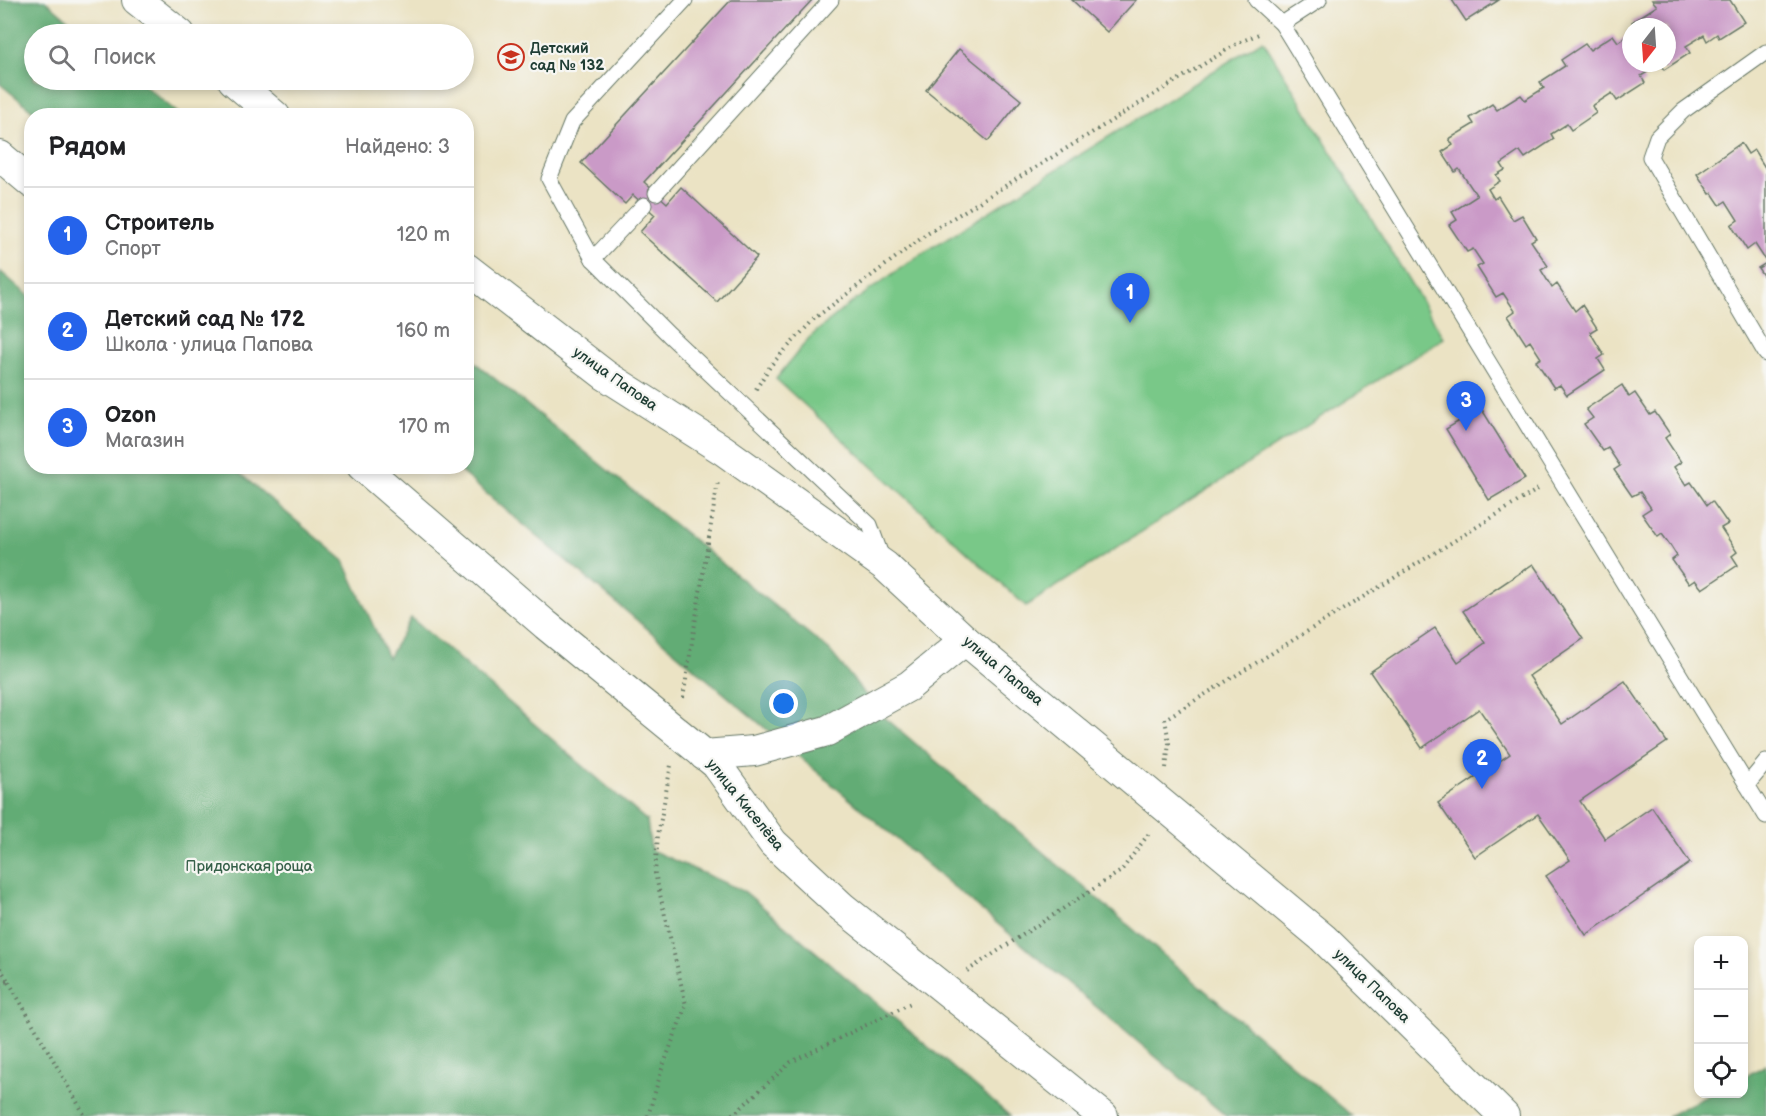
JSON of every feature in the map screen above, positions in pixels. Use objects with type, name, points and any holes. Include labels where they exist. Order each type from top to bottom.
[{"type":"street","points":[[137,0],[167,24]]},
{"type":"street","points":[[245,90],[266,108]]},
{"type":"street","points":[[0,156],[24,176]]},
{"type":"street","name":"улица Папова","points":[[474,274],[605,375],[723,450],[885,566],[965,639],[1323,938],[1504,1116]]},
{"type":"street","name":"улица Киселёва","points":[[371,474],[546,625],[716,764],[773,843],[842,907],[1103,1116]]},
{"type":"street","points":[[704,755],[753,752],[827,731],[909,686],[965,639]]},
{"type":"lane","points":[[685,0],[572,122],[549,179],[593,259],[669,335],[870,525],[885,566]]},
{"type":"lane","points":[[656,193],[831,0]]},
{"type":"lane","points":[[1256,0],[1282,24],[1766,816]]},
{"type":"lane","points":[[1282,24],[1320,0]]},
{"type":"lane","points":[[1766,52],[1683,111],[1657,137],[1650,157],[1766,354]]},
{"type":"lane","points":[[593,259],[644,205]]},
{"type":"lane","points":[[1747,785],[1766,762]]},
{"type":"path","points":[[745,407],[771,365],[815,318],[927,234],[1238,43],[1282,24]]},
{"type":"path","points":[[648,1116],[662,1069],[686,1005],[655,873],[661,814],[678,733],[723,450]]},
{"type":"path","points":[[726,1116],[735,1113],[791,1062],[942,987],[1121,871],[1159,820],[1169,743],[1165,719],[1558,476]]},
{"type":"path","points":[[0,968],[85,1116]]},
{"type":"path","points":[[0,985],[9,981]]},
{"type":"green space","points":[[0,0],[45,0],[73,24],[24,24],[24,90],[150,90],[172,108],[29,108],[0,84]]},
{"type":"green space","points":[[1263,40],[1444,338],[1026,606],[776,379],[809,338],[843,309],[915,258]]},
{"type":"green space","name":"Придонская роща","points":[[0,271],[24,292],[24,474],[240,474],[344,561],[388,658],[411,618],[647,821],[651,850],[745,892],[1010,1116],[0,1116]]},
{"type":"green space","points":[[474,362],[830,651],[882,715],[1352,1116],[1226,1116],[463,474],[474,474]]},
{"type":"green space","points":[[1766,1065],[1766,1116],[1667,1116],[1703,1098],[1748,1098],[1748,1075]]},
{"type":"building","points":[[731,0],[812,0],[644,182],[667,203],[681,187],[757,257],[717,302],[640,232],[655,215],[633,195],[625,204],[581,163]]},
{"type":"building","points":[[1072,0],[1136,0],[1107,32]]},
{"type":"building","points":[[1452,0],[1499,0],[1466,21]]},
{"type":"building","points":[[1652,0],[1730,0],[1744,22],[1719,38],[1717,34],[1707,41],[1704,35],[1686,46],[1690,53],[1676,62],[1676,18],[1638,18],[1657,6]]},
{"type":"building","points":[[1613,35],[1618,42],[1622,39],[1622,72],[1647,72],[1641,76],[1645,83],[1617,101],[1612,93],[1592,106],[1596,113],[1571,130],[1567,124],[1551,134],[1554,139],[1525,158],[1520,151],[1501,164],[1505,170],[1496,175],[1500,181],[1488,189],[1494,199],[1498,196],[1513,220],[1522,215],[1536,238],[1531,241],[1548,266],[1541,270],[1552,288],[1557,284],[1575,311],[1582,305],[1597,328],[1590,332],[1604,355],[1598,359],[1605,370],[1567,395],[1560,385],[1554,388],[1536,361],[1541,358],[1530,341],[1526,344],[1508,316],[1515,311],[1503,293],[1496,297],[1477,267],[1483,264],[1473,249],[1467,252],[1449,225],[1457,220],[1452,212],[1477,196],[1459,169],[1455,172],[1442,152],[1453,145],[1449,139],[1474,124],[1470,118],[1492,104],[1497,110],[1521,95],[1525,100],[1544,88],[1540,82],[1565,66],[1561,60],[1585,44],[1590,50]]},
{"type":"building","points":[[959,49],[1021,100],[988,141],[926,90]]},
{"type":"building","points":[[1741,143],[1748,154],[1754,150],[1766,169],[1766,261],[1755,244],[1747,250],[1731,225],[1738,220],[1726,201],[1720,205],[1697,174]]},
{"type":"building","points":[[1766,263],[1766,280],[1758,268]]},
{"type":"building","points":[[1622,385],[1629,397],[1635,393],[1650,415],[1655,412],[1670,434],[1665,438],[1681,462],[1674,467],[1686,485],[1691,482],[1707,505],[1712,501],[1728,524],[1721,528],[1737,552],[1732,556],[1738,565],[1702,589],[1695,580],[1689,584],[1672,560],[1677,556],[1670,545],[1662,534],[1658,537],[1642,514],[1651,508],[1640,492],[1632,496],[1614,470],[1620,466],[1608,448],[1603,451],[1584,424],[1593,418],[1586,409]]},
{"type":"building","points":[[1481,408],[1525,479],[1489,500],[1446,429]]},
{"type":"building","points":[[1533,564],[1583,639],[1529,676],[1562,724],[1625,681],[1667,742],[1580,801],[1605,839],[1652,807],[1690,863],[1586,935],[1546,876],[1570,860],[1538,814],[1475,857],[1438,803],[1510,754],[1479,709],[1422,748],[1370,672],[1435,628],[1458,662],[1485,643],[1463,611]]},
{"type":"place","name":"Детский сад № 132","points":[[511,57]]},
{"type":"place","name":"Строитель","points":[[1130,323]]},
{"type":"place","name":"Ozon","points":[[1466,431]]},
{"type":"place","name":"Детский сад № 172","points":[[1482,789]]}]
